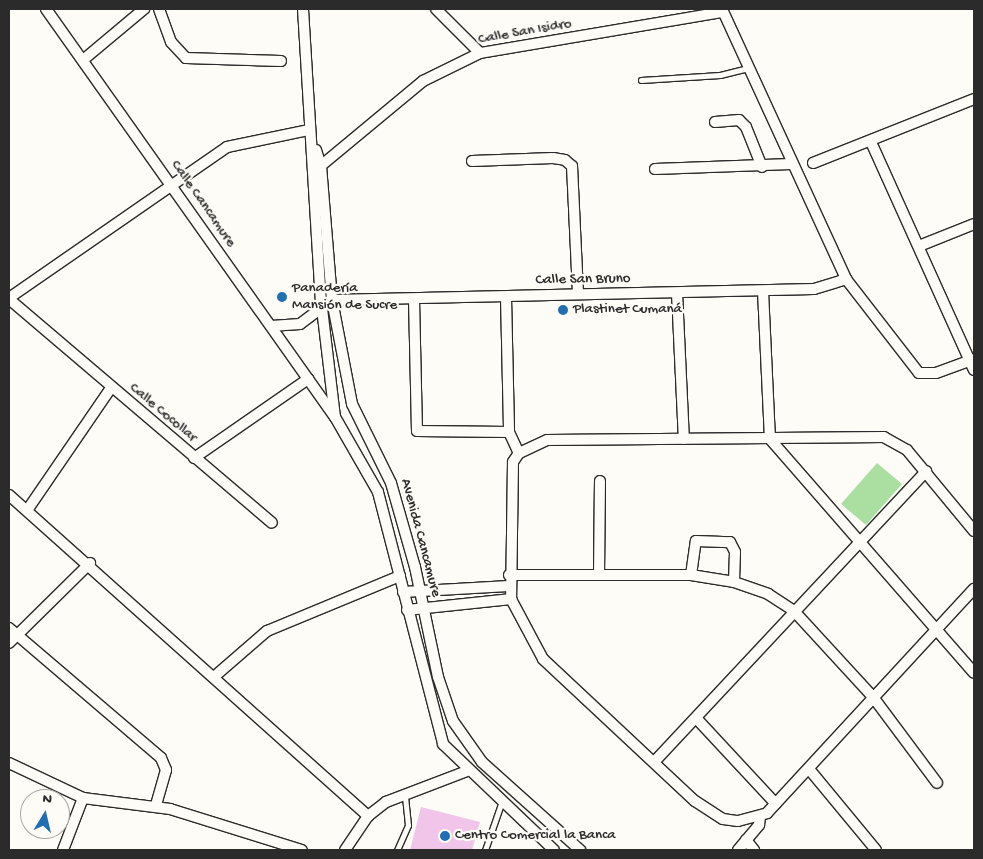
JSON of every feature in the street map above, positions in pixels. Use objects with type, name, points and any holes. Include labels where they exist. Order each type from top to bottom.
[{"type":"street","name":"Calle Cancamure","points":[[46,9],[335,417]]},
{"type":"street","points":[[83,60],[144,9]]},
{"type":"street","points":[[158,9],[171,42],[186,58],[281,60]]},
{"type":"street","name":"Avenida Cancamure","points":[[302,9],[309,130],[317,169],[332,300],[352,404],[391,483],[420,589],[438,677],[453,721],[482,762],[580,850]]},
{"type":"street","points":[[436,9],[480,53]]},
{"type":"street","points":[[689,21],[708,9]]},
{"type":"street","points":[[726,10],[791,164],[846,279],[919,373],[936,373],[971,360]]},
{"type":"street","name":"Calle San Isidro","points":[[317,169],[423,81],[480,53],[689,21],[726,10]]},
{"type":"street","points":[[812,164],[871,142],[974,99]]},
{"type":"street","points":[[715,122],[739,120],[746,127],[762,167]]},
{"type":"street","points":[[9,298],[172,187],[227,147],[309,130]]},
{"type":"street","points":[[871,142],[974,370]]},
{"type":"street","points":[[472,161],[553,158],[572,166],[578,294]]},
{"type":"street","points":[[655,169],[762,167],[791,164]]},
{"type":"street","name":"Avenida Cancamure","points":[[317,169],[322,307],[335,417],[378,492],[400,576],[434,723],[443,744],[467,771]]},
{"type":"street","points":[[919,246],[974,224]]},
{"type":"street","name":"Calle San Bruno","points":[[332,300],[814,290],[846,279]]},
{"type":"street","points":[[764,291],[770,439],[974,673]]},
{"type":"street","points":[[677,292],[684,439]]},
{"type":"street","points":[[506,297],[509,432],[519,453]]},
{"type":"street","name":"Calle Cocollar","points":[[9,298],[194,458],[308,379]]},
{"type":"street","points":[[414,298],[417,431],[509,432]]},
{"type":"street","points":[[271,326],[300,324],[332,300]]},
{"type":"street","points":[[28,509],[111,388]]},
{"type":"street","points":[[760,817],[722,818],[695,800],[543,659],[511,599],[509,580],[513,462],[519,453],[548,440],[884,437],[907,450],[974,531]]},
{"type":"street","points":[[194,458],[272,523]]},
{"type":"street","points":[[655,761],[794,610],[926,471]]},
{"type":"street","points":[[599,575],[600,481]]},
{"type":"street","points":[[9,495],[28,509],[90,564],[368,816]]},
{"type":"street","points":[[691,575],[696,541],[714,539],[730,542],[735,552],[734,582]]},
{"type":"street","points":[[90,564],[11,636],[161,758],[166,770],[156,806]]},
{"type":"street","points":[[403,592],[420,589],[452,589],[509,580],[599,575],[691,575],[734,582],[794,610],[873,697],[937,783]]},
{"type":"street","points":[[214,676],[267,631],[400,576]]},
{"type":"street","points":[[452,589],[454,605]]},
{"type":"street","points":[[738,850],[760,817],[776,804],[809,769],[935,628],[974,589]]},
{"type":"street","points":[[407,610],[511,599]]},
{"type":"street","points":[[696,718],[776,804]]},
{"type":"street","points":[[9,763],[83,798],[156,806],[302,850]]},
{"type":"street","points":[[809,769],[876,850]]},
{"type":"street","points":[[345,850],[368,816],[404,795],[467,771],[554,850]]},
{"type":"street","points":[[62,850],[83,798]]},
{"type":"street","points":[[746,840],[754,850]]},
{"type":"lane","points":[[641,80],[720,76],[749,68]]},
{"type":"lane","points":[[397,850],[408,825],[404,795]]},
{"type":"lane","points":[[486,850],[502,801]]},
{"type":"green space","points":[[877,463],[902,484],[866,525],[841,504]]},
{"type":"building","name":"Centro Comercial la Banca","points":[[421,807],[480,822],[472,850],[410,850]]},
{"type":"place","name":"Panadería Mansión de Sucre","points":[[282,297]]},
{"type":"place","name":"Plastinet Cumaná","points":[[563,310]]},
{"type":"place","name":"Centro Comercial la Banca","points":[[445,836]]}]
